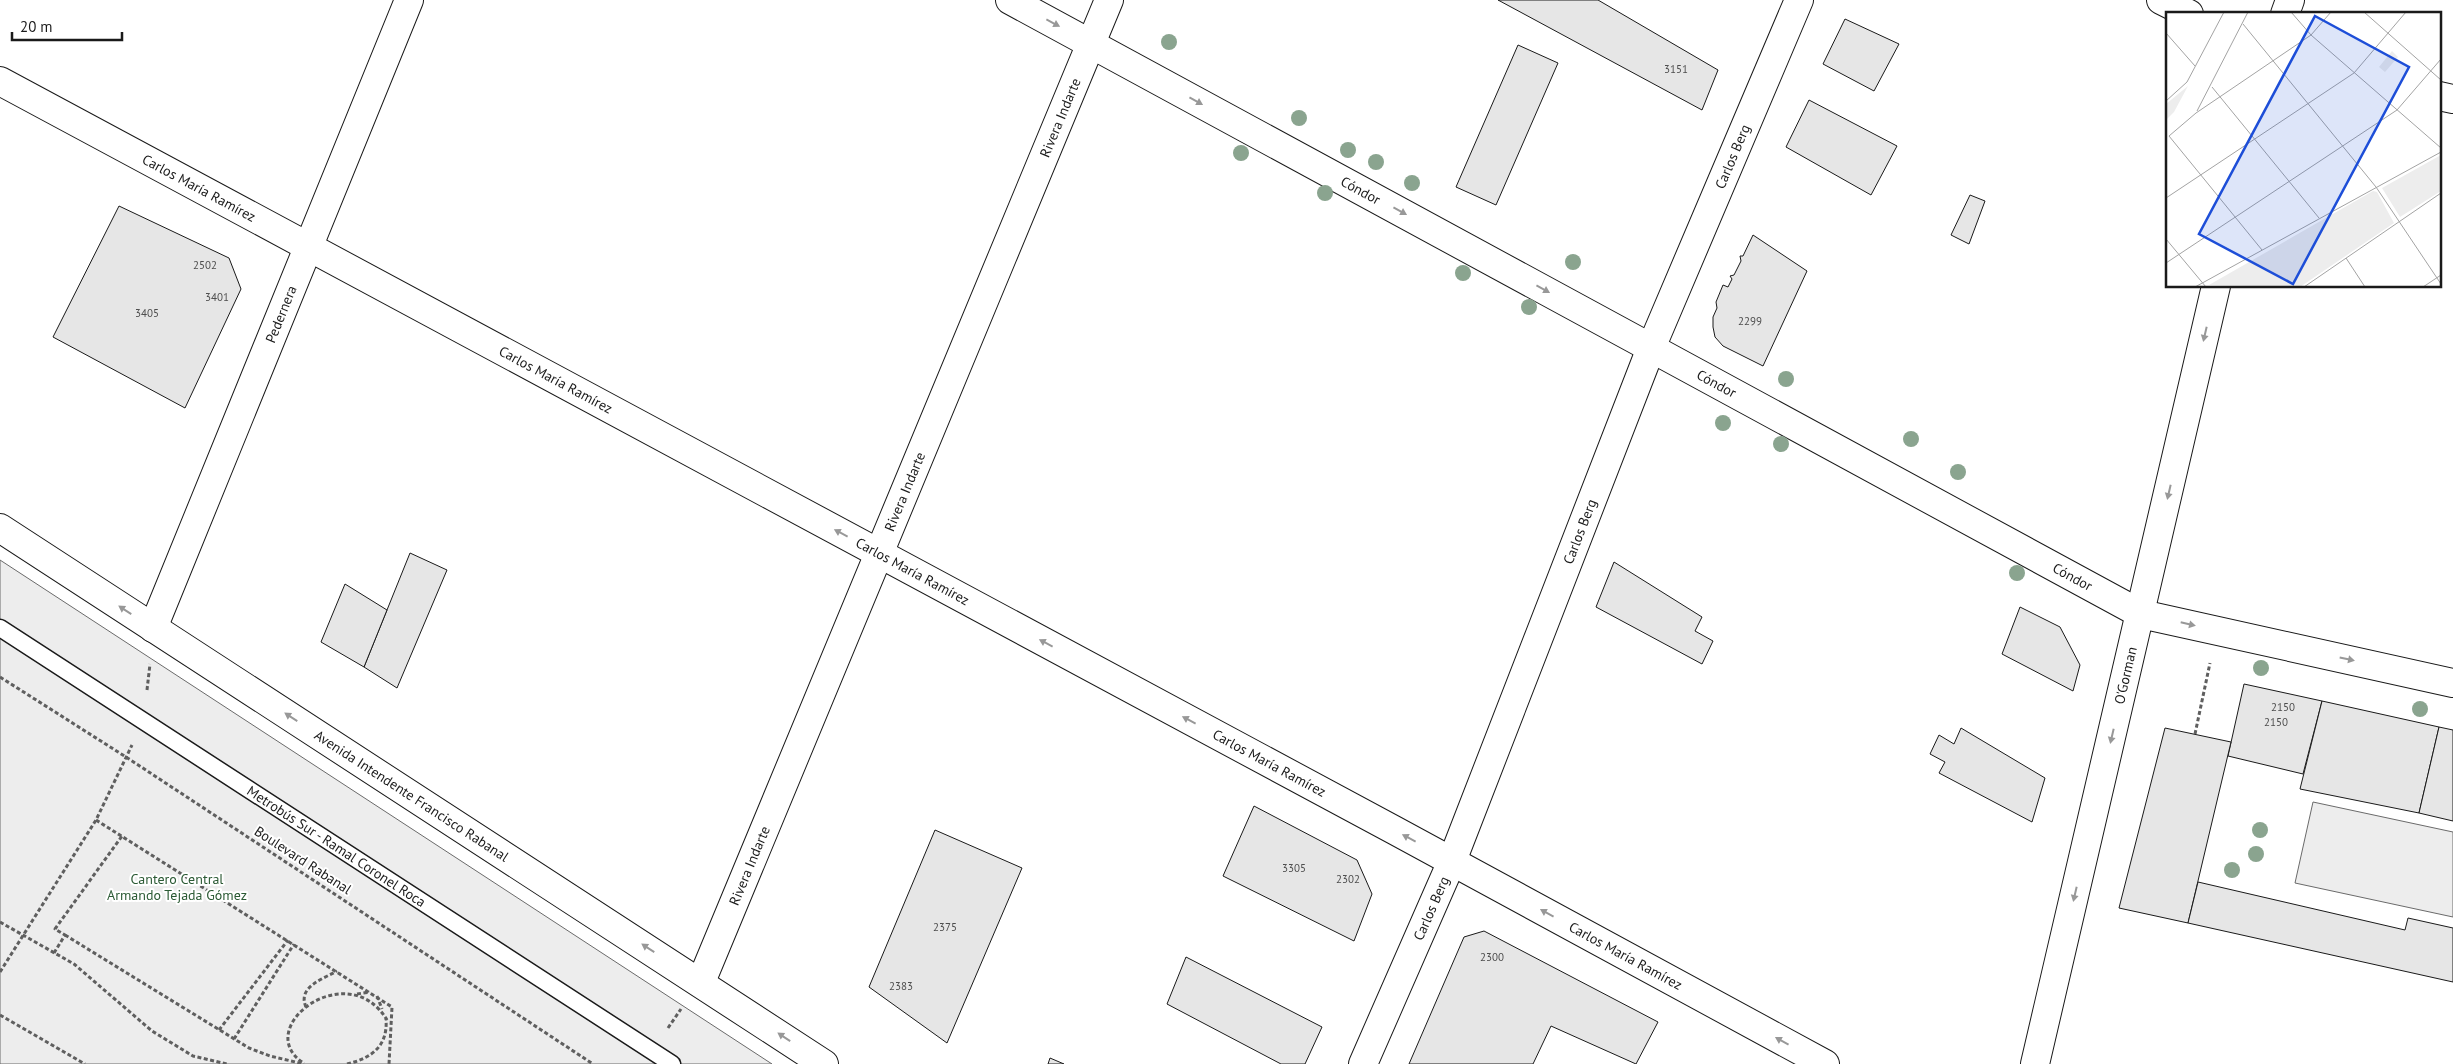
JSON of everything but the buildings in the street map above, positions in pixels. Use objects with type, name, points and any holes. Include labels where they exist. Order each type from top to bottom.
[{"type":"street","name":"Pedernera","points":[[153,628],[307,246],[409,0]]},
{"type":"street","name":"Cóndor","points":[[1010,0],[2141,614],[2453,683]]},
{"type":"street","name":"Rivera Indarte","points":[[700,982],[880,554],[1109,0]]},
{"type":"street","name":"Carlos Berg","points":[[1363,1064],[1452,861],[1651,348],[1799,0]]},
{"type":"street","points":[[2161,0],[2185,12]]},
{"type":"street","points":[[2286,12],[2290,0]]},
{"type":"street","name":"Carlos María Ramírez","points":[[0,81],[1452,861],[1825,1064]]},
{"type":"street","points":[[2440,96],[2453,99]]},
{"type":"street","name":"O'Gorman","points":[[2035,1064],[2216,288]]},
{"type":"street","name":"Avenida Intendente Francisco Rabanal","points":[[0,528],[824,1064]]},
{"type":"lane","name":"Metrobús Sur - Ramal Coronel Roca","points":[[0,628],[672,1064]]},
{"type":"path","points":[[0,972],[96,820],[145,722],[153,628]]},
{"type":"path","points":[[2195,734],[2217,631]]},
{"type":"path","name":"Boulevard Rabanal","points":[[0,677],[126,757],[593,1064]]},
{"type":"path","points":[[96,820],[392,1006],[389,1064]]},
{"type":"path","points":[[122,836],[55,929],[249,1048],[270,1056],[304,1064]]},
{"type":"path","points":[[0,922],[74,964],[152,1031],[193,1056],[227,1064]]},
{"type":"path","points":[[54,953],[65,935]]},
{"type":"path","points":[[219,1030],[288,940]]},
{"type":"path","points":[[234,1038],[294,944]]},
{"type":"path","points":[[306,1007],[303,1001],[305,992],[310,986],[337,972]]},
{"type":"path","points":[[652,1050],[700,982]]},
{"type":"path","points":[[304,1064],[294,1056],[287,1044],[288,1031],[295,1017],[306,1007],[322,998],[340,993],[356,994],[370,992]]},
{"type":"path","points":[[356,994],[369,999],[380,1008],[386,1020]]},
{"type":"path","points":[[347,1064],[360,1061],[382,1045],[386,1034],[386,1020],[377,996]]},
{"type":"path","points":[[0,1015],[85,1064]]},
{"type":"shaded area","name":"Cantero Central Armando Tejada Gómez","points":[[0,560],[772,1064],[0,1064]]},
{"type":"shaded area","points":[[2313,802],[2453,832],[2453,917],[2295,883]]}]
